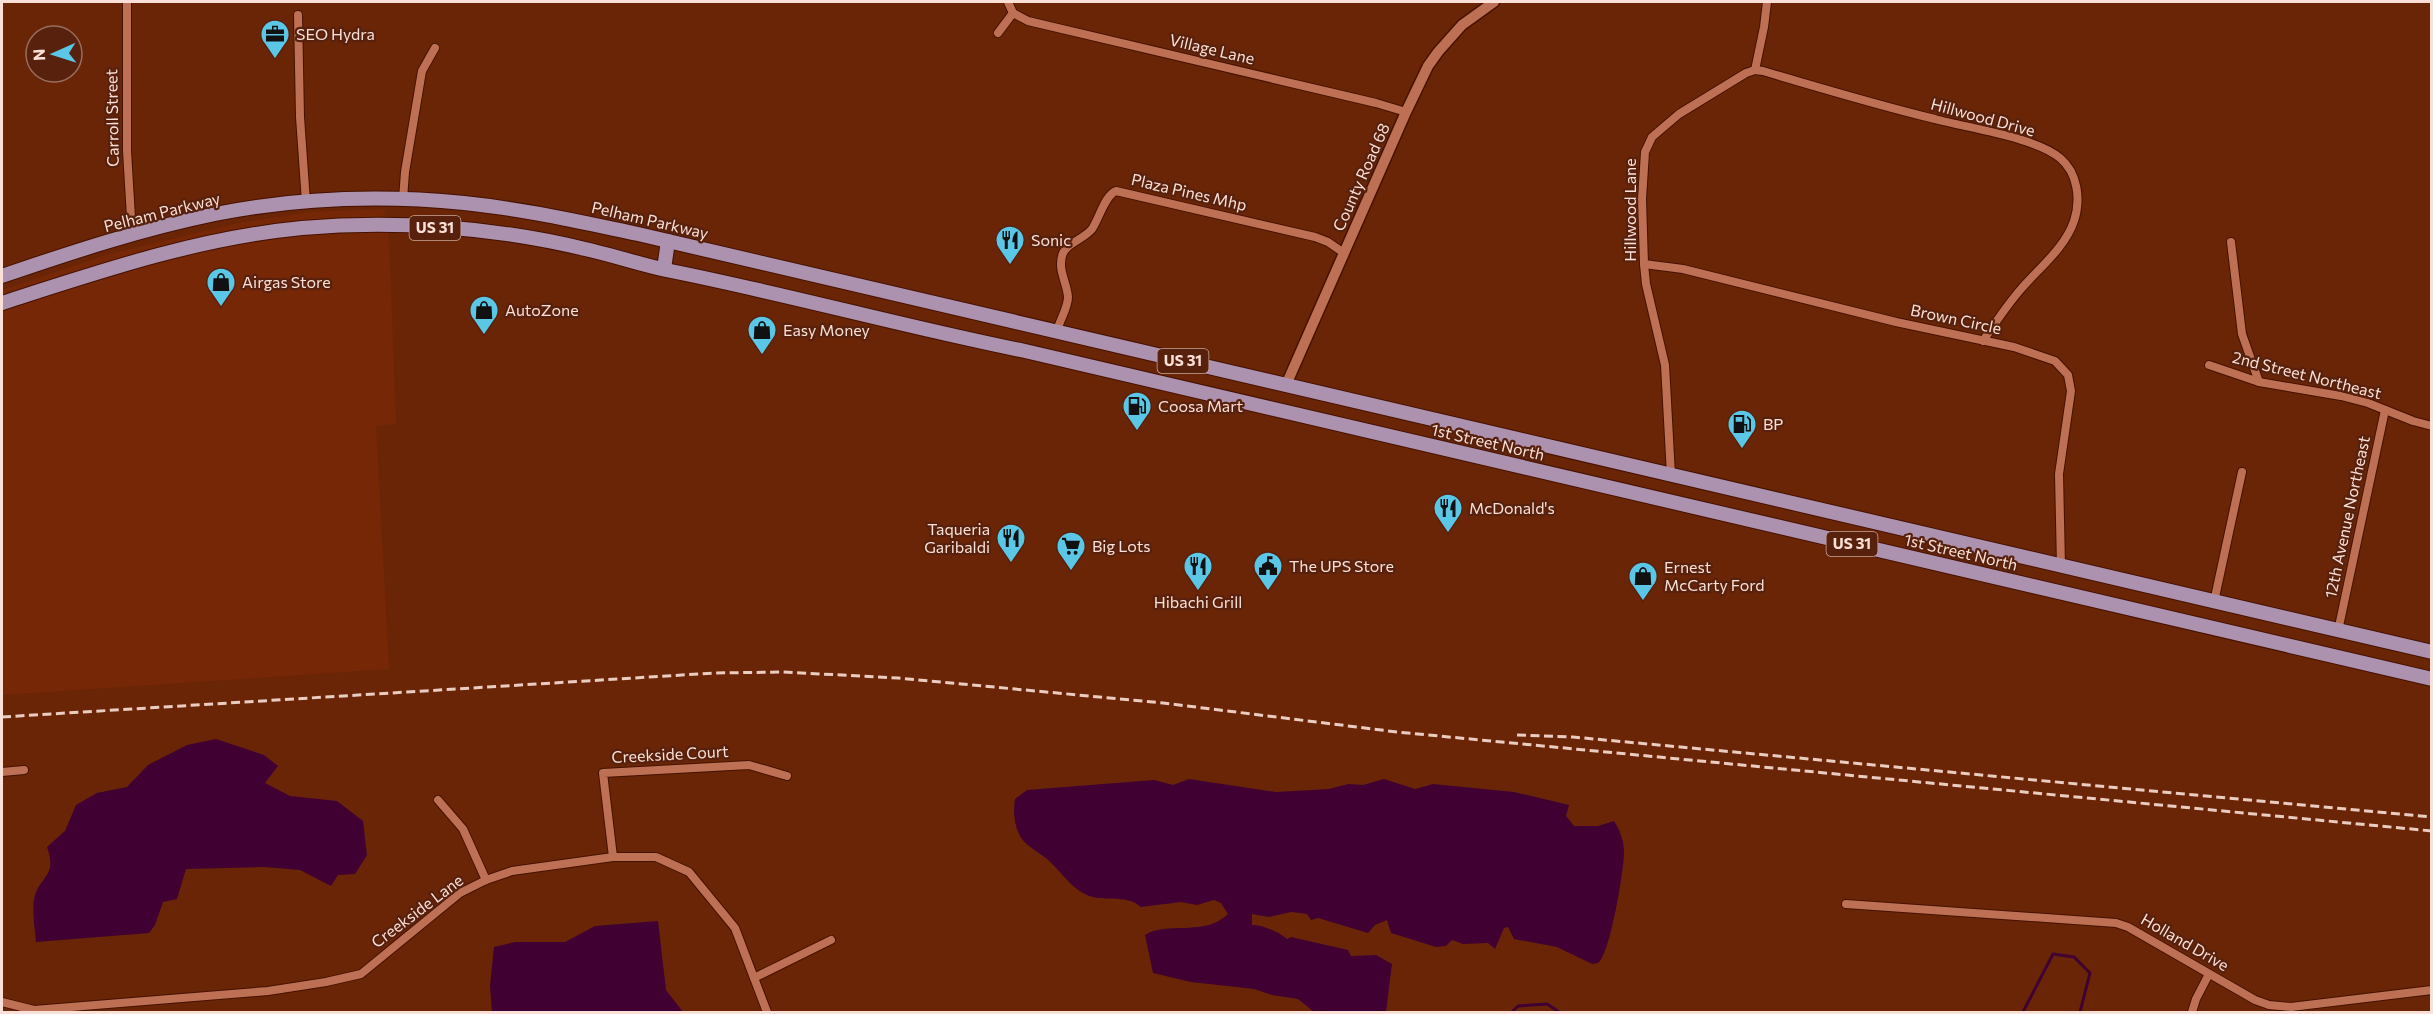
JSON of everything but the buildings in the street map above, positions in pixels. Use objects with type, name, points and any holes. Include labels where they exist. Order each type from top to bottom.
[{"type":"main road","name":"Pelham Parkway","points":[[2,276],[132,234],[217,214],[306,202],[403,199],[464,203],[548,215],[668,241],[1286,385]]},
{"type":"main road","points":[[400,226],[403,199]]},
{"type":"main road","points":[[272,232],[275,205]]},
{"type":"main road","points":[[542,241],[548,215]]},
{"type":"main road","name":"US 31","points":[[2,303],[130,261],[181,248],[272,232],[330,226],[400,226],[468,230],[542,241],[1273,409]]},
{"type":"main road","points":[[130,261],[132,234]]},
{"type":"main road","points":[[664,269],[668,241]]},
{"type":"main road","points":[[854,311],[862,286]]},
{"type":"main road","points":[[1013,348],[1015,323]]},
{"type":"main road","points":[[1273,409],[1286,385]]},
{"type":"main road","name":"1st Street North","points":[[1286,385],[2432,652]]},
{"type":"main road","name":"1st Street North","points":[[1273,409],[2432,679]]},
{"type":"main road","points":[[1405,440],[1412,415]]},
{"type":"main road","points":[[1530,469],[1535,443]]},
{"type":"main road","points":[[1670,501],[1671,475]]},
{"type":"main road","points":[[1762,523],[1770,498]]},
{"type":"main road","points":[[1908,557],[1914,531]]},
{"type":"main road","points":[[2054,591],[2061,566]]},
{"type":"main road","points":[[2211,626],[2214,602]]},
{"type":"main road","points":[[2329,655],[2338,631]]},
{"type":"street","name":"Carroll Street","points":[[127,2],[127,151],[132,234]]},
{"type":"street","points":[[998,33],[1013,13],[1008,2]]},
{"type":"street","name":"County Road 68","points":[[1286,385],[1406,112],[1438,52],[1462,25],[1494,2]]},
{"type":"street","points":[[1755,70],[1767,2]]},
{"type":"street","name":"Village Lane","points":[[1013,13],[1028,21],[1406,112]]},
{"type":"street","points":[[298,15],[300,117],[306,202]]},
{"type":"street","points":[[403,199],[405,172],[422,71],[435,48]]},
{"type":"street","name":"Hillwood Lane","points":[[1671,475],[1669,401],[1665,365],[1646,284],[1644,264],[1642,199],[1647,145],[1656,133],[1692,105],[1755,70]]},
{"type":"street","name":"Hillwood Drive","points":[[1755,70],[1908,113],[2004,135],[2044,148],[2066,164],[2074,178],[2078,197],[2073,225],[2058,248],[2019,291],[1983,341]]},
{"type":"street","name":"Plaza Pines Mhp","points":[[1057,332],[1068,299],[1061,274],[1062,254],[1067,246],[1086,236],[1092,229],[1112,192],[1116,191],[1315,237],[1328,242],[1344,254]]},
{"type":"street","points":[[2231,242],[2242,334],[2259,382]]},
{"type":"street","name":"Brown Circle","points":[[1644,264],[1683,270],[1983,341],[2048,357],[2055,361],[2068,375],[2071,402],[2059,474],[2061,566]]},
{"type":"street","name":"2nd Street Northeast","points":[[2209,365],[2259,382],[2341,396],[2432,426]]},
{"type":"street","name":"12th Avenue Northeast","points":[[2338,631],[2385,410]]},
{"type":"street","points":[[2214,602],[2242,472]]},
{"type":"street","name":"Creekside Court","points":[[613,857],[603,773],[748,765],[786,776]]},
{"type":"street","points":[[2,772],[24,770]]},
{"type":"street","points":[[438,800],[463,830],[486,880]]},
{"type":"street","name":"Creekside Lane","points":[[2,1002],[34,1010],[268,991],[352,976],[361,974],[460,893],[486,880],[512,871],[613,857],[656,857],[690,872],[735,928],[767,1012]]},
{"type":"street","name":"Holland Drive","points":[[1846,904],[2116,923],[2128,927],[2255,1000],[2281,1007],[2432,990]]},
{"type":"street","points":[[754,978],[831,940]]},
{"type":"street","points":[[2192,1012],[2209,974]]},
{"type":"shaded area","points":[[384,209],[389,238],[396,424],[376,426],[389,669],[2,695],[2,290],[106,255],[238,223],[310,212]]},
{"type":"shaded area","points":[[216,739],[264,755],[278,766],[265,783],[290,796],[337,801],[363,821],[367,855],[355,874],[338,875],[331,886],[300,870],[264,867],[186,869],[177,899],[163,902],[155,925],[149,933],[36,942],[34,899],[36,891],[49,871],[50,857],[47,847],[65,831],[76,805],[97,793],[127,787],[148,765],[187,745]]},
{"type":"shaded area","points":[[1189,779],[1276,792],[1329,789],[1348,784],[1363,785],[1384,779],[1415,789],[1433,784],[1514,792],[1569,805],[1566,816],[1574,826],[1598,826],[1614,821],[1620,832],[1624,848],[1616,908],[1604,953],[1599,962],[1592,964],[1557,947],[1514,939],[1508,927],[1504,928],[1495,949],[1488,943],[1463,944],[1452,940],[1446,946],[1436,947],[1391,933],[1387,920],[1375,925],[1368,933],[1318,918],[1311,920],[1307,914],[1291,912],[1269,917],[1252,914],[1252,925],[1271,929],[1287,939],[1291,937],[1348,950],[1351,956],[1376,955],[1392,964],[1386,1012],[1314,1012],[1298,999],[1272,995],[1254,989],[1191,982],[1153,973],[1145,935],[1164,929],[1197,927],[1219,921],[1228,914],[1221,903],[1214,900],[1197,905],[1181,902],[1141,907],[1130,901],[1093,897],[1079,891],[1047,859],[1022,839],[1015,820],[1015,799],[1027,790],[1154,780],[1173,785]]},
{"type":"shaded area","points":[[658,921],[666,990],[683,1012],[492,1012],[490,986],[494,947],[515,942],[565,942],[595,926]]},
{"type":"waterway","points":[[2023,1012],[2053,954],[2074,957],[2090,973],[2080,1012]]},
{"type":"waterway","points":[[1512,1012],[1518,1006],[1547,1004],[1559,1012]]},
{"type":"railway","points":[[2,717],[715,673],[783,672],[898,678],[1163,703],[1397,732],[2432,831]]},
{"type":"railway","points":[[1517,735],[1573,737],[2432,817]]},
{"type":"place","name":"SEO Hydra","points":[[275,60]]},
{"type":"place","name":"Sonic","points":[[1010,266]]},
{"type":"place","name":"Airgas Store","points":[[221,308]]},
{"type":"place","name":"AutoZone","points":[[484,336]]},
{"type":"place","name":"Easy Money","points":[[762,356]]},
{"type":"place","name":"Coosa Mart","points":[[1137,432]]},
{"type":"place","name":"BP","points":[[1742,450]]},
{"type":"place","name":"McDonald's","points":[[1448,534]]},
{"type":"place","name":"Taqueria Garibaldi","points":[[1011,564]]},
{"type":"place","name":"Big Lots","points":[[1071,572]]},
{"type":"place","name":"Hibachi Grill","points":[[1198,592]]},
{"type":"place","name":"The UPS Store","points":[[1268,592]]},
{"type":"place","name":"Ernest McCarty Ford","points":[[1643,602]]}]
